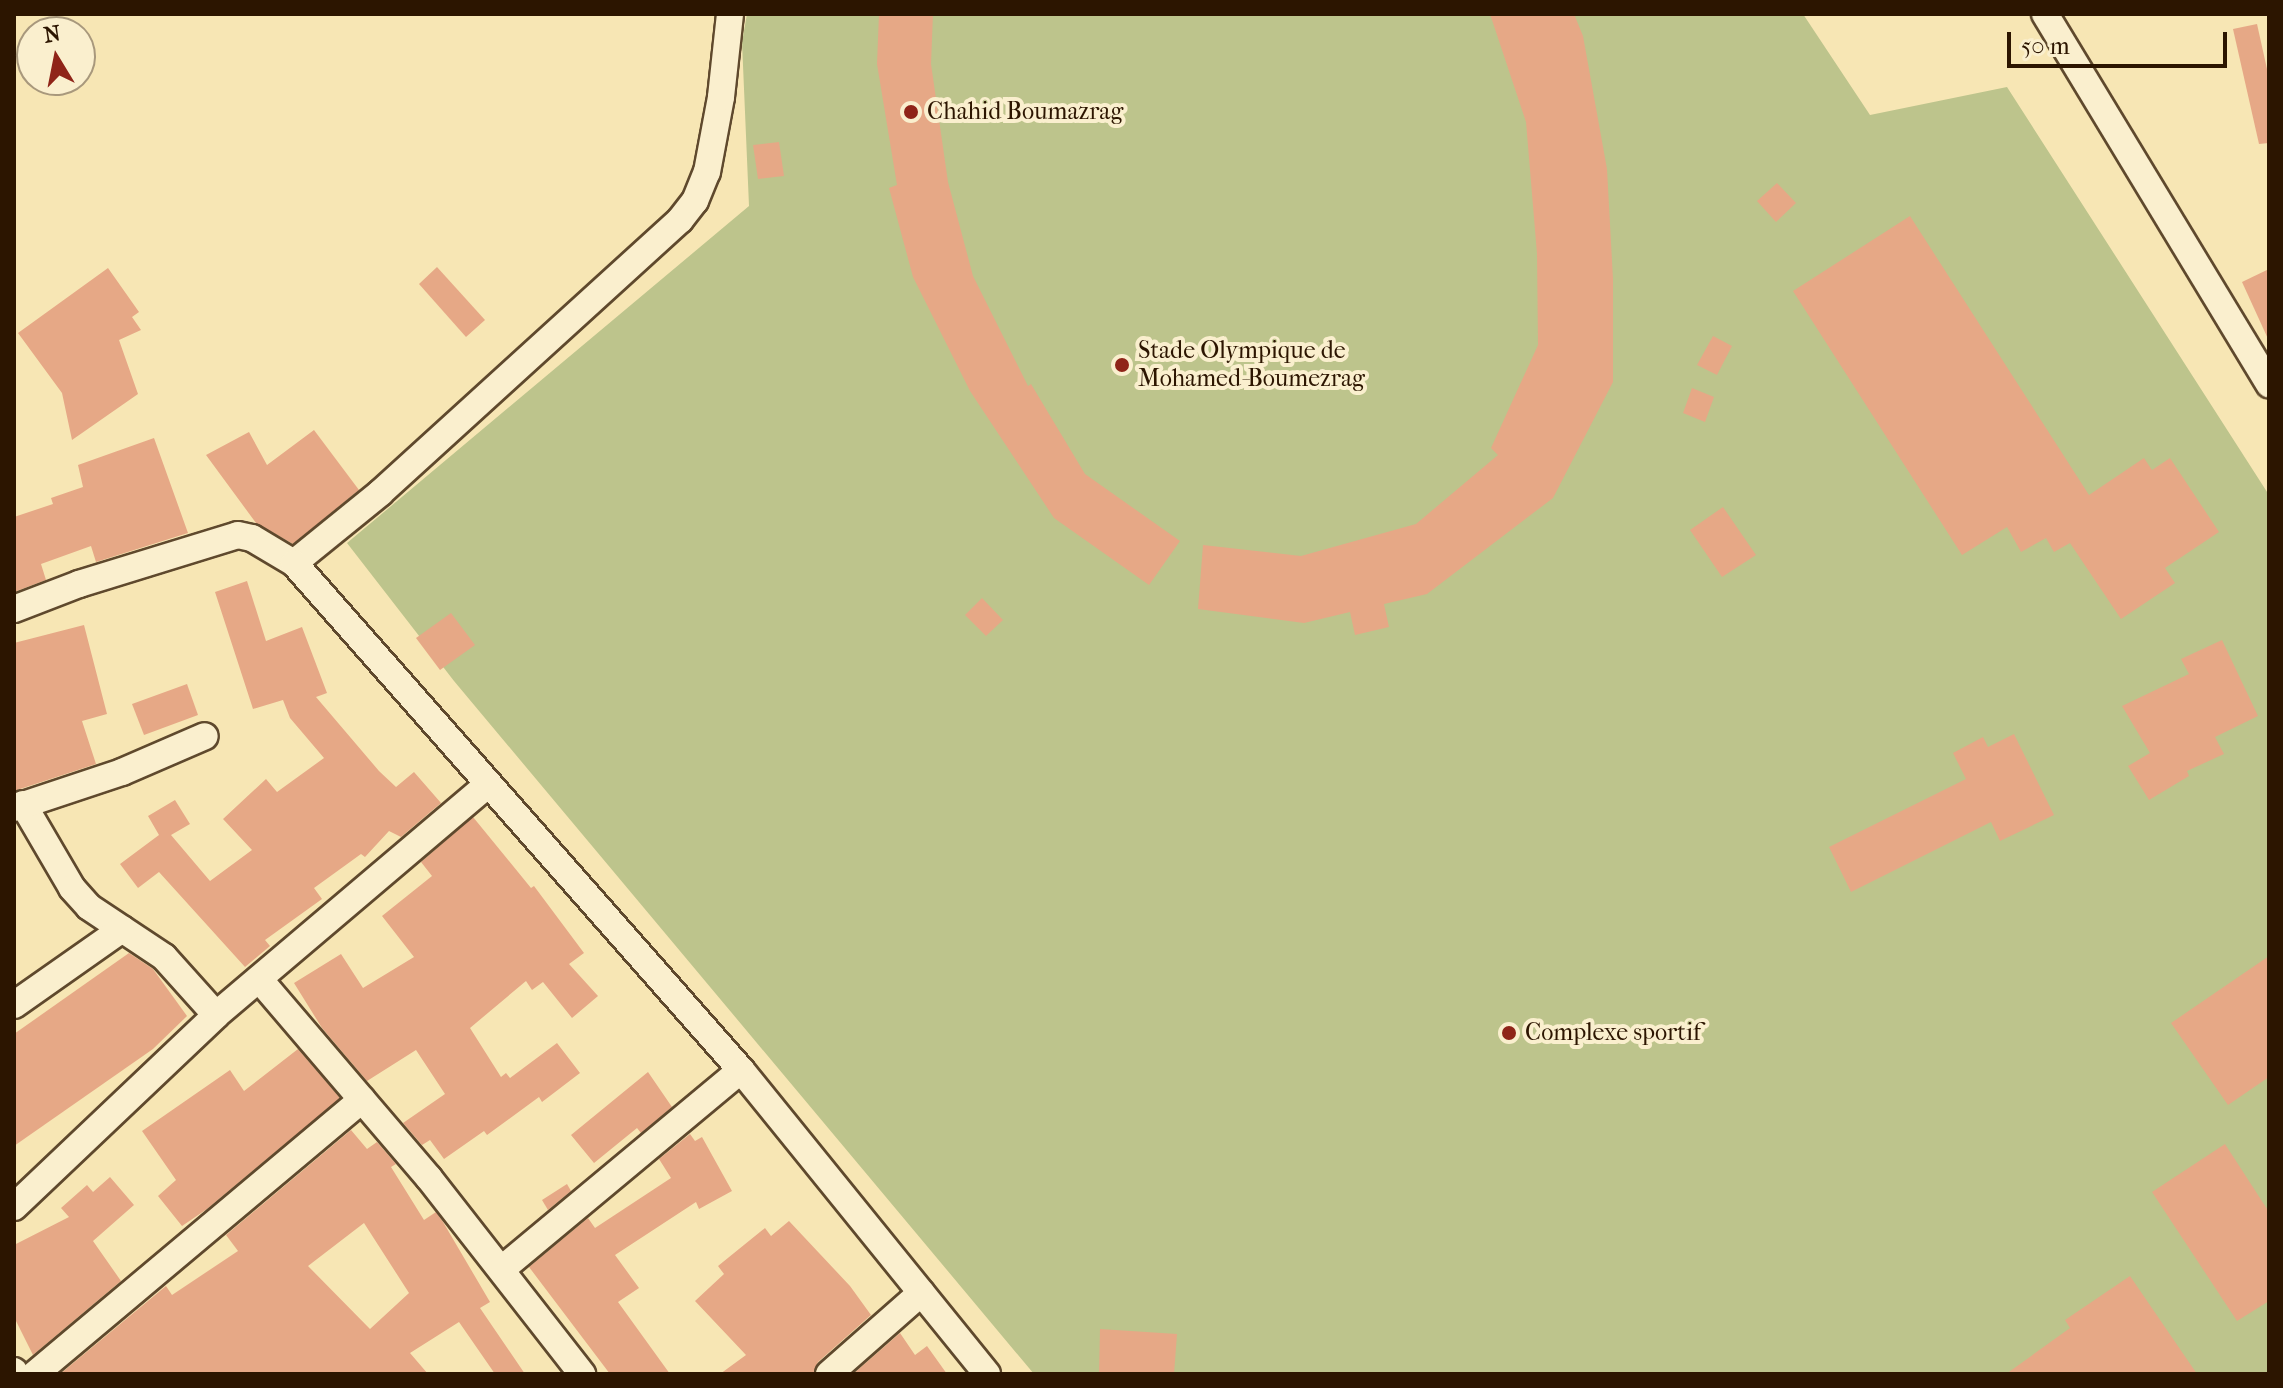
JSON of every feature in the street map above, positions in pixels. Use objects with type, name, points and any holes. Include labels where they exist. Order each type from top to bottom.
[{"type":"street","points":[[294,563],[380,493],[680,220],[695,201],[707,172],[721,97],[730,14]]},
{"type":"street","points":[[2045,14],[2269,384]]},
{"type":"street","points":[[14,609],[93,579],[238,535],[252,538],[294,563],[741,1070],[987,1374]]},
{"type":"street","points":[[205,736],[122,772],[19,806],[72,888],[89,907],[164,957],[216,1015]]},
{"type":"street","points":[[14,1207],[216,1015],[488,784]]},
{"type":"street","points":[[14,1005],[122,929]]},
{"type":"street","points":[[259,979],[502,1269],[582,1374]]},
{"type":"street","points":[[502,1269],[741,1070]]},
{"type":"street","points":[[35,1374],[362,1100]]},
{"type":"street","points":[[829,1374],[921,1293]]},
{"type":"green space","name":"Complexe sportif","points":[[747,14],[1803,14],[1870,115],[2007,87],[2269,495],[2269,1374],[1034,1374],[454,681],[347,543],[749,206],[742,42]]},
{"type":"building","points":[[879,14],[933,14],[931,64],[948,182],[973,276],[1028,386],[1031,384],[1085,474],[1180,541],[1149,585],[1054,518],[970,391],[913,277],[889,188],[897,185],[877,64]]},
{"type":"building","points":[[1490,14],[1574,14],[1583,36],[1607,169],[1613,279],[1613,382],[1553,498],[1427,594],[1384,604],[1389,627],[1355,635],[1350,612],[1304,623],[1198,609],[1203,545],[1301,556],[1416,524],[1498,455],[1491,448],[1538,345],[1537,254],[1526,122]]},
{"type":"building","points":[[2257,24],[2269,78],[2269,143],[2259,144],[2233,29]]},
{"type":"building","points":[[779,142],[784,176],[758,179],[753,145]]},
{"type":"building","points":[[1777,183],[1796,203],[1776,222],[1757,201]]},
{"type":"building","points":[[1910,216],[2089,495],[2144,458],[2152,470],[2170,458],[2219,532],[2165,568],[2175,583],[2121,619],[2070,543],[2054,552],[2046,538],[2021,552],[2007,527],[1962,555],[1793,291]]},
{"type":"building","points":[[437,267],[485,320],[466,337],[419,284]]},
{"type":"building","points":[[108,268],[139,312],[132,317],[141,330],[119,340],[138,394],[72,440],[62,393],[18,333]]},
{"type":"building","points":[[2269,269],[2269,341],[2242,282]]},
{"type":"building","points":[[1713,336],[1732,346],[1717,375],[1697,365]]},
{"type":"building","points":[[1692,388],[1714,397],[1705,422],[1683,413]]},
{"type":"building","points":[[314,430],[359,490],[293,544],[256,523],[206,455],[249,432],[267,465]]},
{"type":"building","points":[[154,438],[188,533],[96,562],[91,546],[41,564],[46,580],[14,592],[14,517],[53,504],[51,498],[83,487],[78,465]]},
{"type":"building","points":[[1723,507],[1756,555],[1722,577],[1690,530]]},
{"type":"building","points":[[247,581],[266,641],[302,627],[327,693],[316,697],[379,771],[396,787],[414,772],[441,803],[401,837],[389,831],[365,857],[361,854],[314,888],[322,899],[265,940],[270,946],[245,967],[159,872],[138,888],[120,864],[159,835],[148,816],[175,800],[190,824],[171,835],[210,881],[252,850],[223,819],[266,779],[277,792],[324,758],[290,718],[283,700],[253,709],[215,592]]},
{"type":"building","points":[[982,598],[1003,620],[986,636],[965,615]]},
{"type":"building","points":[[451,613],[475,645],[440,670],[416,638]]},
{"type":"building","points":[[84,625],[107,714],[82,721],[96,764],[14,791],[14,643]]},
{"type":"building","points":[[2222,640],[2258,716],[2215,737],[2224,754],[2187,771],[2189,776],[2149,800],[2128,766],[2150,753],[2122,706],[2189,674],[2181,659]]},
{"type":"building","points":[[187,684],[198,715],[144,735],[132,704]]},
{"type":"building","points":[[2014,734],[2054,815],[2000,841],[1991,822],[1851,892],[1829,847],[1966,779],[1953,753],[1983,737],[1988,747]]},
{"type":"building","points":[[473,817],[531,888],[534,886],[584,953],[569,964],[598,996],[572,1018],[543,982],[532,990],[526,981],[470,1028],[501,1077],[506,1073],[510,1078],[557,1043],[580,1073],[542,1102],[539,1097],[487,1135],[484,1131],[444,1159],[430,1140],[422,1145],[403,1123],[445,1094],[416,1050],[367,1081],[322,1028],[294,983],[341,954],[363,988],[414,957],[382,916],[432,876],[421,862]]},
{"type":"building","points":[[129,953],[153,969],[187,1016],[153,1049],[14,1146],[14,1034]]},
{"type":"building","points":[[2269,956],[2269,1077],[2228,1105],[2171,1023]]},
{"type":"building","points":[[298,1049],[340,1098],[207,1209],[182,1226],[158,1196],[176,1180],[142,1131],[230,1070],[244,1091]]},
{"type":"building","points":[[648,1072],[672,1107],[641,1133],[637,1128],[594,1163],[571,1135]]},
{"type":"building","points":[[351,1130],[367,1149],[377,1142],[396,1164],[391,1167],[424,1220],[436,1212],[443,1222],[490,1302],[480,1308],[525,1374],[495,1374],[459,1322],[410,1353],[428,1374],[60,1374],[166,1286],[172,1295],[238,1251],[226,1235]],"holes":[[[364,1223],[409,1293],[370,1329],[308,1266]]]},
{"type":"building","points":[[690,1134],[695,1141],[702,1137],[732,1191],[699,1209],[696,1202],[615,1255],[639,1288],[618,1302],[670,1374],[610,1374],[529,1267],[588,1218],[595,1228],[671,1178],[659,1159]]},
{"type":"building","points":[[2225,1144],[2269,1212],[2269,1301],[2237,1321],[2152,1192]]},
{"type":"building","points":[[110,1177],[134,1205],[93,1241],[121,1281],[33,1355],[14,1317],[14,1245],[69,1217],[61,1208],[87,1185],[93,1192]]},
{"type":"building","points":[[567,1184],[571,1191],[548,1210],[542,1200]]},
{"type":"building","points":[[789,1221],[850,1286],[871,1315],[818,1362],[813,1374],[720,1374],[746,1355],[695,1301],[724,1274],[718,1266],[765,1228],[771,1236]]},
{"type":"building","points":[[2130,1276],[2197,1374],[2006,1374],[2070,1328],[2065,1320]]},
{"type":"building","points":[[1100,1329],[1177,1334],[1174,1374],[1099,1374]]},
{"type":"building","points":[[900,1333],[915,1355],[927,1346],[947,1374],[853,1374]]},
{"type":"place","name":"Chahid Boumazrag","points":[[911,112]]},
{"type":"place","name":"Stade Olympique de Mohamed-Boumezrag","points":[[1122,365]]},
{"type":"place","name":"Complexe sportif","points":[[1509,1033]]}]
